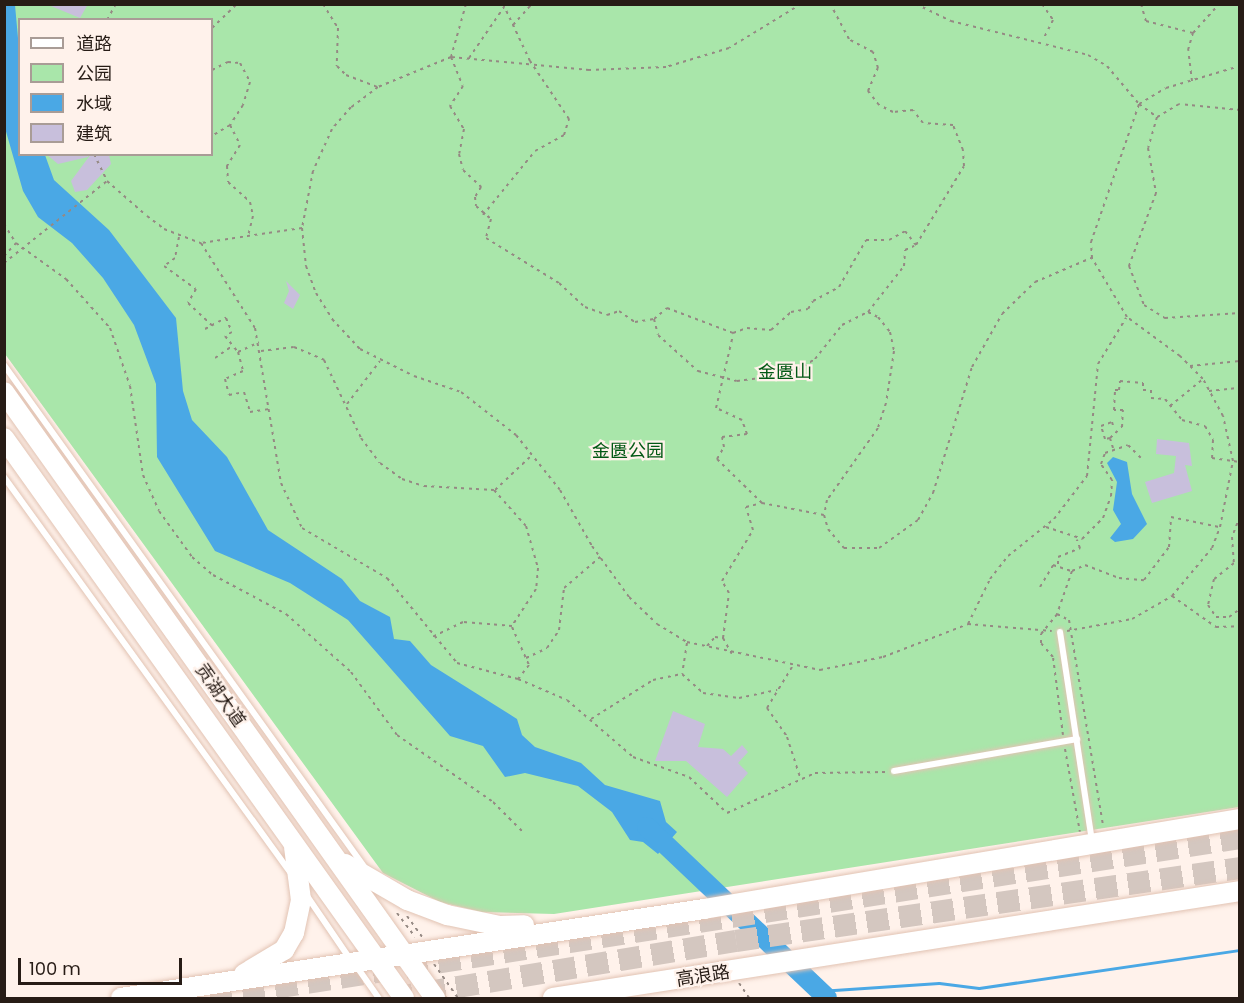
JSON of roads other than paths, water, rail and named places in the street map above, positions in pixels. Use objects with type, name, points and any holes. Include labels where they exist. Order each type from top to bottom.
[{"type":"main road","name":"贡湖大道","points":[[4,392],[435,999]]},
{"type":"main road","name":"贡湖大道","points":[[4,438],[404,999]]},
{"type":"main road","points":[[121,999],[374,957],[704,909],[1098,839],[1239,819]]},
{"type":"main road","points":[[222,983],[284,950],[299,918],[300,885],[293,842]]},
{"type":"main road","points":[[338,860],[376,883],[470,922],[587,927]]},
{"type":"main road","name":"高浪路","points":[[560,998],[742,973],[845,954],[1239,891]]},
{"type":"lane","name":"贡湖大道","points":[[4,365],[376,883]]},
{"type":"lane","points":[[4,477],[300,885],[379,999]]},
{"type":"lane","points":[[1060,632],[1077,739],[1098,839]]},
{"type":"lane","points":[[894,771],[1077,739]]},
{"type":"water","points":[[4,5],[15,5],[18,38],[18,156],[45,156],[54,180],[109,230],[176,318],[183,391],[192,420],[227,457],[268,530],[342,579],[360,601],[390,617],[394,639],[410,641],[431,665],[517,719],[522,735],[535,747],[581,763],[605,785],[660,801],[666,822],[677,832],[658,854],[643,842],[630,840],[612,812],[578,786],[525,773],[505,777],[483,746],[450,736],[348,620],[290,583],[215,551],[157,457],[156,384],[134,325],[103,278],[72,243],[38,217],[23,191],[5,128]]},
{"type":"water","points":[[1113,457],[1127,462],[1132,494],[1147,524],[1133,539],[1115,542],[1110,538],[1121,524],[1113,510],[1117,482],[1107,463]]},
{"type":"waterway","points":[[647,827],[827,998]]},
{"type":"waterway","points":[[819,991],[939,983],[979,988],[1240,950]]},
{"type":"tunnel","points":[[210,998],[1240,838]]},
{"type":"tunnel","points":[[391,998],[736,941],[1240,868]]},
{"type":"park label","name":"金匮山","points":[[785,372]]},
{"type":"park label","name":"金匮公园","points":[[628,451]]}]
